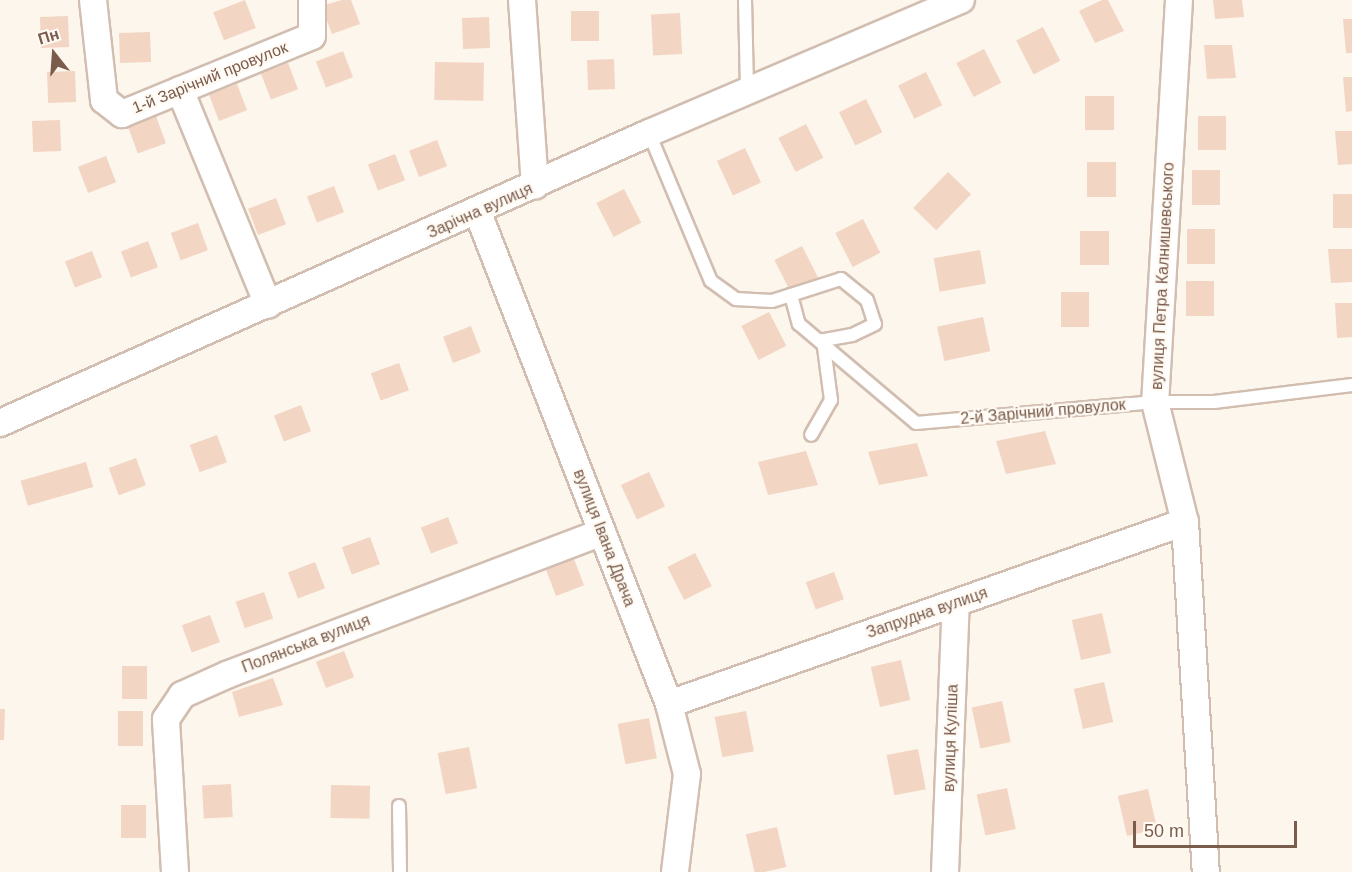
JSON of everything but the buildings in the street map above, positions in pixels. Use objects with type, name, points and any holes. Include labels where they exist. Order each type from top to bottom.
[{"type":"street","name":"1-й Зарічний провулок","points":[[93,0],[104,99],[122,114],[312,36],[312,0]]},
{"type":"street","points":[[522,0],[535,186]]},
{"type":"street","name":"Зарічна вулиця","points":[[0,423],[478,213],[649,133],[961,0]]},
{"type":"street","name":"вулиця Петра Калнишевського","points":[[1179,0],[1155,402],[1185,522],[1206,872]]},
{"type":"street","points":[[180,90],[268,304]]},
{"type":"street","name":"вулиця Івана Драча","points":[[478,213],[669,704],[687,774],[675,872]]},
{"type":"street","name":"Запрудна вулиця","points":[[669,704],[1185,522]]},
{"type":"street","name":"Полянська вулиця","points":[[175,872],[166,719],[182,695],[229,674],[602,532]]},
{"type":"street","name":"вулиця Куліша","points":[[945,872],[956,603]]},
{"type":"lane","points":[[745,0],[747,91]]},
{"type":"lane","points":[[649,133],[711,281],[736,299],[772,301],[841,279],[867,300],[874,324],[852,335],[823,340],[831,400],[811,435]]},
{"type":"lane","name":"2-й Зарічний провулок","points":[[790,295],[799,324],[823,340],[916,423],[1155,402],[1215,402],[1352,385]]},
{"type":"lane","points":[[399,806],[400,872]]}]
